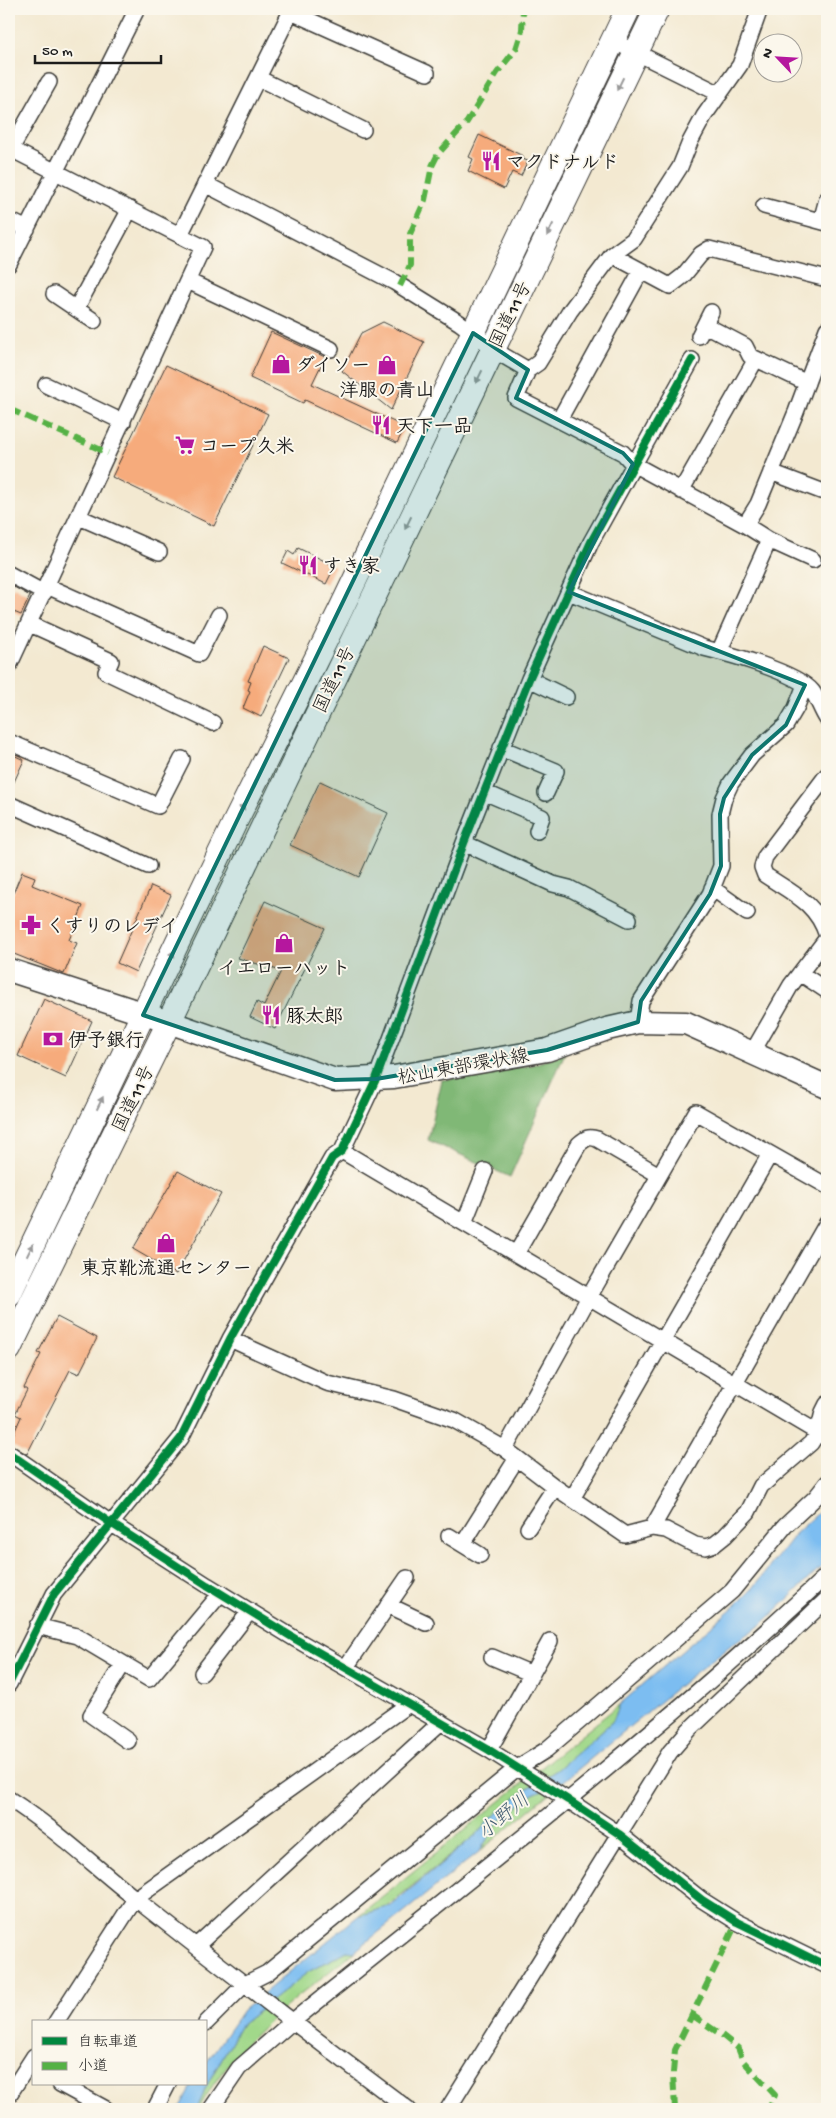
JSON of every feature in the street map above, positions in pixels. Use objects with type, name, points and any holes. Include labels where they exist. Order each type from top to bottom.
[{"type":"highway","name":"国道11号","points":[[9,1294],[628,9]]},
{"type":"highway","name":"国道11号","points":[[9,1349],[169,1022],[657,9]]},
{"type":"main road","name":"松山東部環状線","points":[[9,970],[169,1022],[335,1080],[376,1078],[546,1050],[607,1029],[638,1022],[686,1023],[827,1087]]},
{"type":"street","points":[[9,264],[137,9]]},
{"type":"street","points":[[760,9],[740,65],[690,142],[680,167],[634,239],[612,255],[570,310],[538,363],[528,370],[516,398],[623,453],[632,464],[745,525],[768,540],[812,560]]},
{"type":"street","points":[[180,234],[291,11],[427,73]]},
{"type":"street","points":[[614,41],[720,94]]},
{"type":"street","points":[[258,78],[363,130]]},
{"type":"street","points":[[9,666],[203,247],[10,149],[49,82]]},
{"type":"street","points":[[205,184],[394,282],[528,370]]},
{"type":"street","points":[[764,206],[824,222],[827,199]]},
{"type":"street","points":[[76,309],[130,210]]},
{"type":"street","points":[[9,220],[27,229]]},
{"type":"street","points":[[612,255],[670,286],[683,276],[701,254],[709,249],[827,279]]},
{"type":"street","points":[[559,420],[641,271]]},
{"type":"street","points":[[188,281],[331,349]]},
{"type":"street","points":[[54,294],[94,321]]},
{"type":"street","points":[[705,324],[745,346],[750,356],[807,383]]},
{"type":"street","points":[[745,525],[758,504],[826,337]]},
{"type":"street","points":[[682,491],[756,359]]},
{"type":"street","points":[[9,1684],[54,1594],[181,1438],[230,1339],[332,1158],[342,1151],[376,1078],[464,843],[529,679],[591,542],[632,464],[692,360]]},
{"type":"street","points":[[46,385],[123,422]]},
{"type":"street","points":[[771,472],[822,491]]},
{"type":"street","points":[[79,517],[159,552]]},
{"type":"street","points":[[719,652],[768,540]]},
{"type":"street","points":[[9,574],[200,654],[219,615]]},
{"type":"street","points":[[569,592],[704,648],[798,680],[812,692],[827,719]]},
{"type":"street","points":[[30,624],[111,661],[106,672],[213,723]]},
{"type":"street","points":[[529,679],[566,697]]},
{"type":"street","points":[[638,1022],[641,1001],[712,888],[722,866],[720,814],[724,798],[731,783],[752,755],[786,725],[796,708],[805,685]]},
{"type":"street","points":[[9,742],[158,806],[182,759]]},
{"type":"street","points":[[501,748],[556,771],[546,793]]},
{"type":"street","points":[[752,1053],[791,985],[827,937],[823,923],[814,908],[765,875],[762,868],[765,857],[827,776]]},
{"type":"street","points":[[484,792],[542,817],[537,832]]},
{"type":"street","points":[[9,804],[148,866]]},
{"type":"street","points":[[464,843],[553,884],[569,888],[629,919]]},
{"type":"street","points":[[712,888],[747,913]]},
{"type":"street","points":[[800,973],[827,991]]},
{"type":"street","points":[[463,1544],[511,1454],[589,1297],[696,1112],[827,1186]]},
{"type":"street","points":[[516,1254],[579,1144],[586,1138],[592,1137],[597,1139],[659,1175]]},
{"type":"street","points":[[342,1151],[822,1435]]},
{"type":"street","points":[[572,1498],[770,1154]]},
{"type":"street","points":[[464,1223],[485,1171]]},
{"type":"street","points":[[652,1528],[827,1224]]},
{"type":"street","points":[[230,1339],[327,1383],[394,1399],[454,1420],[511,1454],[625,1535],[652,1528],[666,1530],[696,1545],[706,1546],[714,1544],[725,1536],[748,1512],[761,1486],[822,1435],[823,1412],[827,1404]]},
{"type":"street","points":[[9,1453],[112,1524],[250,1611],[520,1769],[620,1834],[709,1904],[737,1922],[827,1966]]},
{"type":"street","points":[[208,2021],[247,1986],[266,1973],[546,1750],[732,1591],[785,1526],[816,1497],[827,1483]]},
{"type":"street","points":[[528,1528],[555,1487]]},
{"type":"street","points":[[449,1536],[480,1555]]},
{"type":"street","points":[[213,2108],[239,2068],[290,2019],[564,1798],[641,1741],[752,1645],[827,1575]]},
{"type":"street","points":[[346,1667],[407,1578]]},
{"type":"street","points":[[38,1626],[77,1636],[149,1679],[221,1593]]},
{"type":"street","points":[[448,2109],[670,1752],[680,1740],[827,1599]]},
{"type":"street","points":[[388,1605],[426,1623]]},
{"type":"street","points":[[202,1673],[250,1611]]},
{"type":"street","points":[[489,1750],[550,1642]]},
{"type":"street","points":[[492,1657],[532,1674]]},
{"type":"street","points":[[117,1739],[91,1715],[123,1664]]},
{"type":"street","points":[[57,2020],[136,1899],[409,1704]]},
{"type":"street","points":[[196,1946],[441,1722]]},
{"type":"street","points":[[9,1799],[247,1986],[408,2109]]},
{"type":"street","points":[[9,2095],[32,2064]]},
{"type":"street","points":[[64,2086],[106,2109]]},
{"type":"street","points":[[155,2109],[167,2086]]},
{"type":"highlighted area","points":[[473,333],[528,370],[516,398],[623,453],[633,464],[569,592],[805,685],[786,725],[752,755],[724,798],[720,814],[721,866],[710,894],[641,1001],[638,1022],[547,1050],[376,1079],[335,1080],[143,1015]]},
{"type":"green space","points":[[565,1053],[510,1177],[428,1140],[442,1080],[532,1065]]},
{"type":"green space","points":[[620,1704],[613,1721],[557,1770],[528,1788],[489,1820],[478,1833],[386,1907],[358,1916]]},
{"type":"green space","points":[[564,1781],[480,1851],[497,1823],[533,1794]]},
{"type":"green space","points":[[347,1951],[354,1952],[289,2004],[248,2042],[213,2085],[199,2109],[197,2109],[209,2081],[241,2025],[308,1972]]},
{"type":"water","name":"小野川","points":[[827,1505],[827,1561],[761,1625],[735,1642],[691,1676],[564,1781],[533,1794],[497,1823],[480,1851],[354,1952],[347,1951],[308,1972],[241,2025],[208,2083],[208,2060],[243,2010],[358,1916],[390,1906],[478,1833],[489,1820],[528,1788],[557,1770],[613,1721],[620,1704],[737,1604],[754,1587],[794,1535]]},
{"type":"water","points":[[191,2086],[207,2086],[197,2109],[179,2109]]},
{"type":"building","points":[[479,135],[523,156],[522,159],[528,161],[521,176],[512,172],[504,189],[468,171],[473,159],[469,157]]},
{"type":"building","points":[[383,322],[424,342],[391,410],[342,371],[361,333]]},
{"type":"building","points":[[271,332],[325,357],[312,384],[405,427],[397,443],[305,400],[303,403],[250,378]]},
{"type":"building","points":[[166,365],[268,414],[214,526],[112,477]]},
{"type":"building","points":[[298,548],[335,566],[326,584],[282,563],[288,551],[294,555]]},
{"type":"building","points":[[9,587],[13,589],[14,587],[30,596],[21,615],[9,610]]},
{"type":"building","points":[[263,646],[289,658],[261,717],[243,708],[250,691],[248,690],[251,682],[248,681]]},
{"type":"building","points":[[9,753],[24,760],[9,793]]},
{"type":"building","points":[[320,781],[388,813],[359,877],[290,845]]},
{"type":"building","points":[[22,872],[35,877],[32,885],[83,906],[69,940],[77,943],[64,974],[9,952],[9,903]]},
{"type":"building","points":[[151,886],[171,895],[136,972],[117,963]]},
{"type":"building","points":[[265,901],[325,928],[275,1029],[250,1017],[257,1002],[264,1006],[281,971],[238,958]]},
{"type":"building","points":[[44,999],[92,1021],[66,1078],[18,1056]]},
{"type":"building","points":[[178,1171],[221,1194],[176,1274],[133,1249]]},
{"type":"building","points":[[57,1317],[97,1338],[79,1374],[70,1370],[27,1454],[9,1444],[21,1417],[15,1414],[27,1390],[24,1388],[41,1354],[38,1353]]},
{"type":"marked path","points":[[400,286],[410,265],[410,234],[425,200],[432,166],[438,154],[467,122],[497,73],[516,49],[522,30],[523,9]]},
{"type":"marked path","points":[[9,409],[108,453]]},
{"type":"marked path","points":[[675,2109],[673,2073],[675,2050],[737,1922]]},
{"type":"marked path","points":[[692,2015],[738,2048],[743,2061],[775,2095],[769,2109]]},
{"type":"cycle path","points":[[9,1684],[54,1594],[181,1438],[230,1339],[332,1158],[342,1151],[376,1079],[464,843],[529,679],[591,542],[692,360]]},
{"type":"cycle path","points":[[9,1453],[112,1524],[207,1585],[297,1640],[489,1750],[568,1800],[619,1834],[702,1900],[737,1922],[827,1966]]},
{"type":"place","name":"マクドナルド","points":[[491,161]]},
{"type":"place","name":"ダイソー","points":[[281,364]]},
{"type":"place","name":"洋服の青山","points":[[387,365]]},
{"type":"place","name":"天下一品","points":[[381,425]]},
{"type":"place","name":"コープ久米","points":[[185,445]]},
{"type":"place","name":"すき家","points":[[308,565]]},
{"type":"place","name":"くすりのレデイ","points":[[31,925]]},
{"type":"place","name":"イエローハット","points":[[284,943]]},
{"type":"place","name":"豚太郎","points":[[271,1015]]},
{"type":"place","name":"伊予銀行","points":[[53,1039]]},
{"type":"place","name":"東京靴流通センター","points":[[166,1243]]}]
